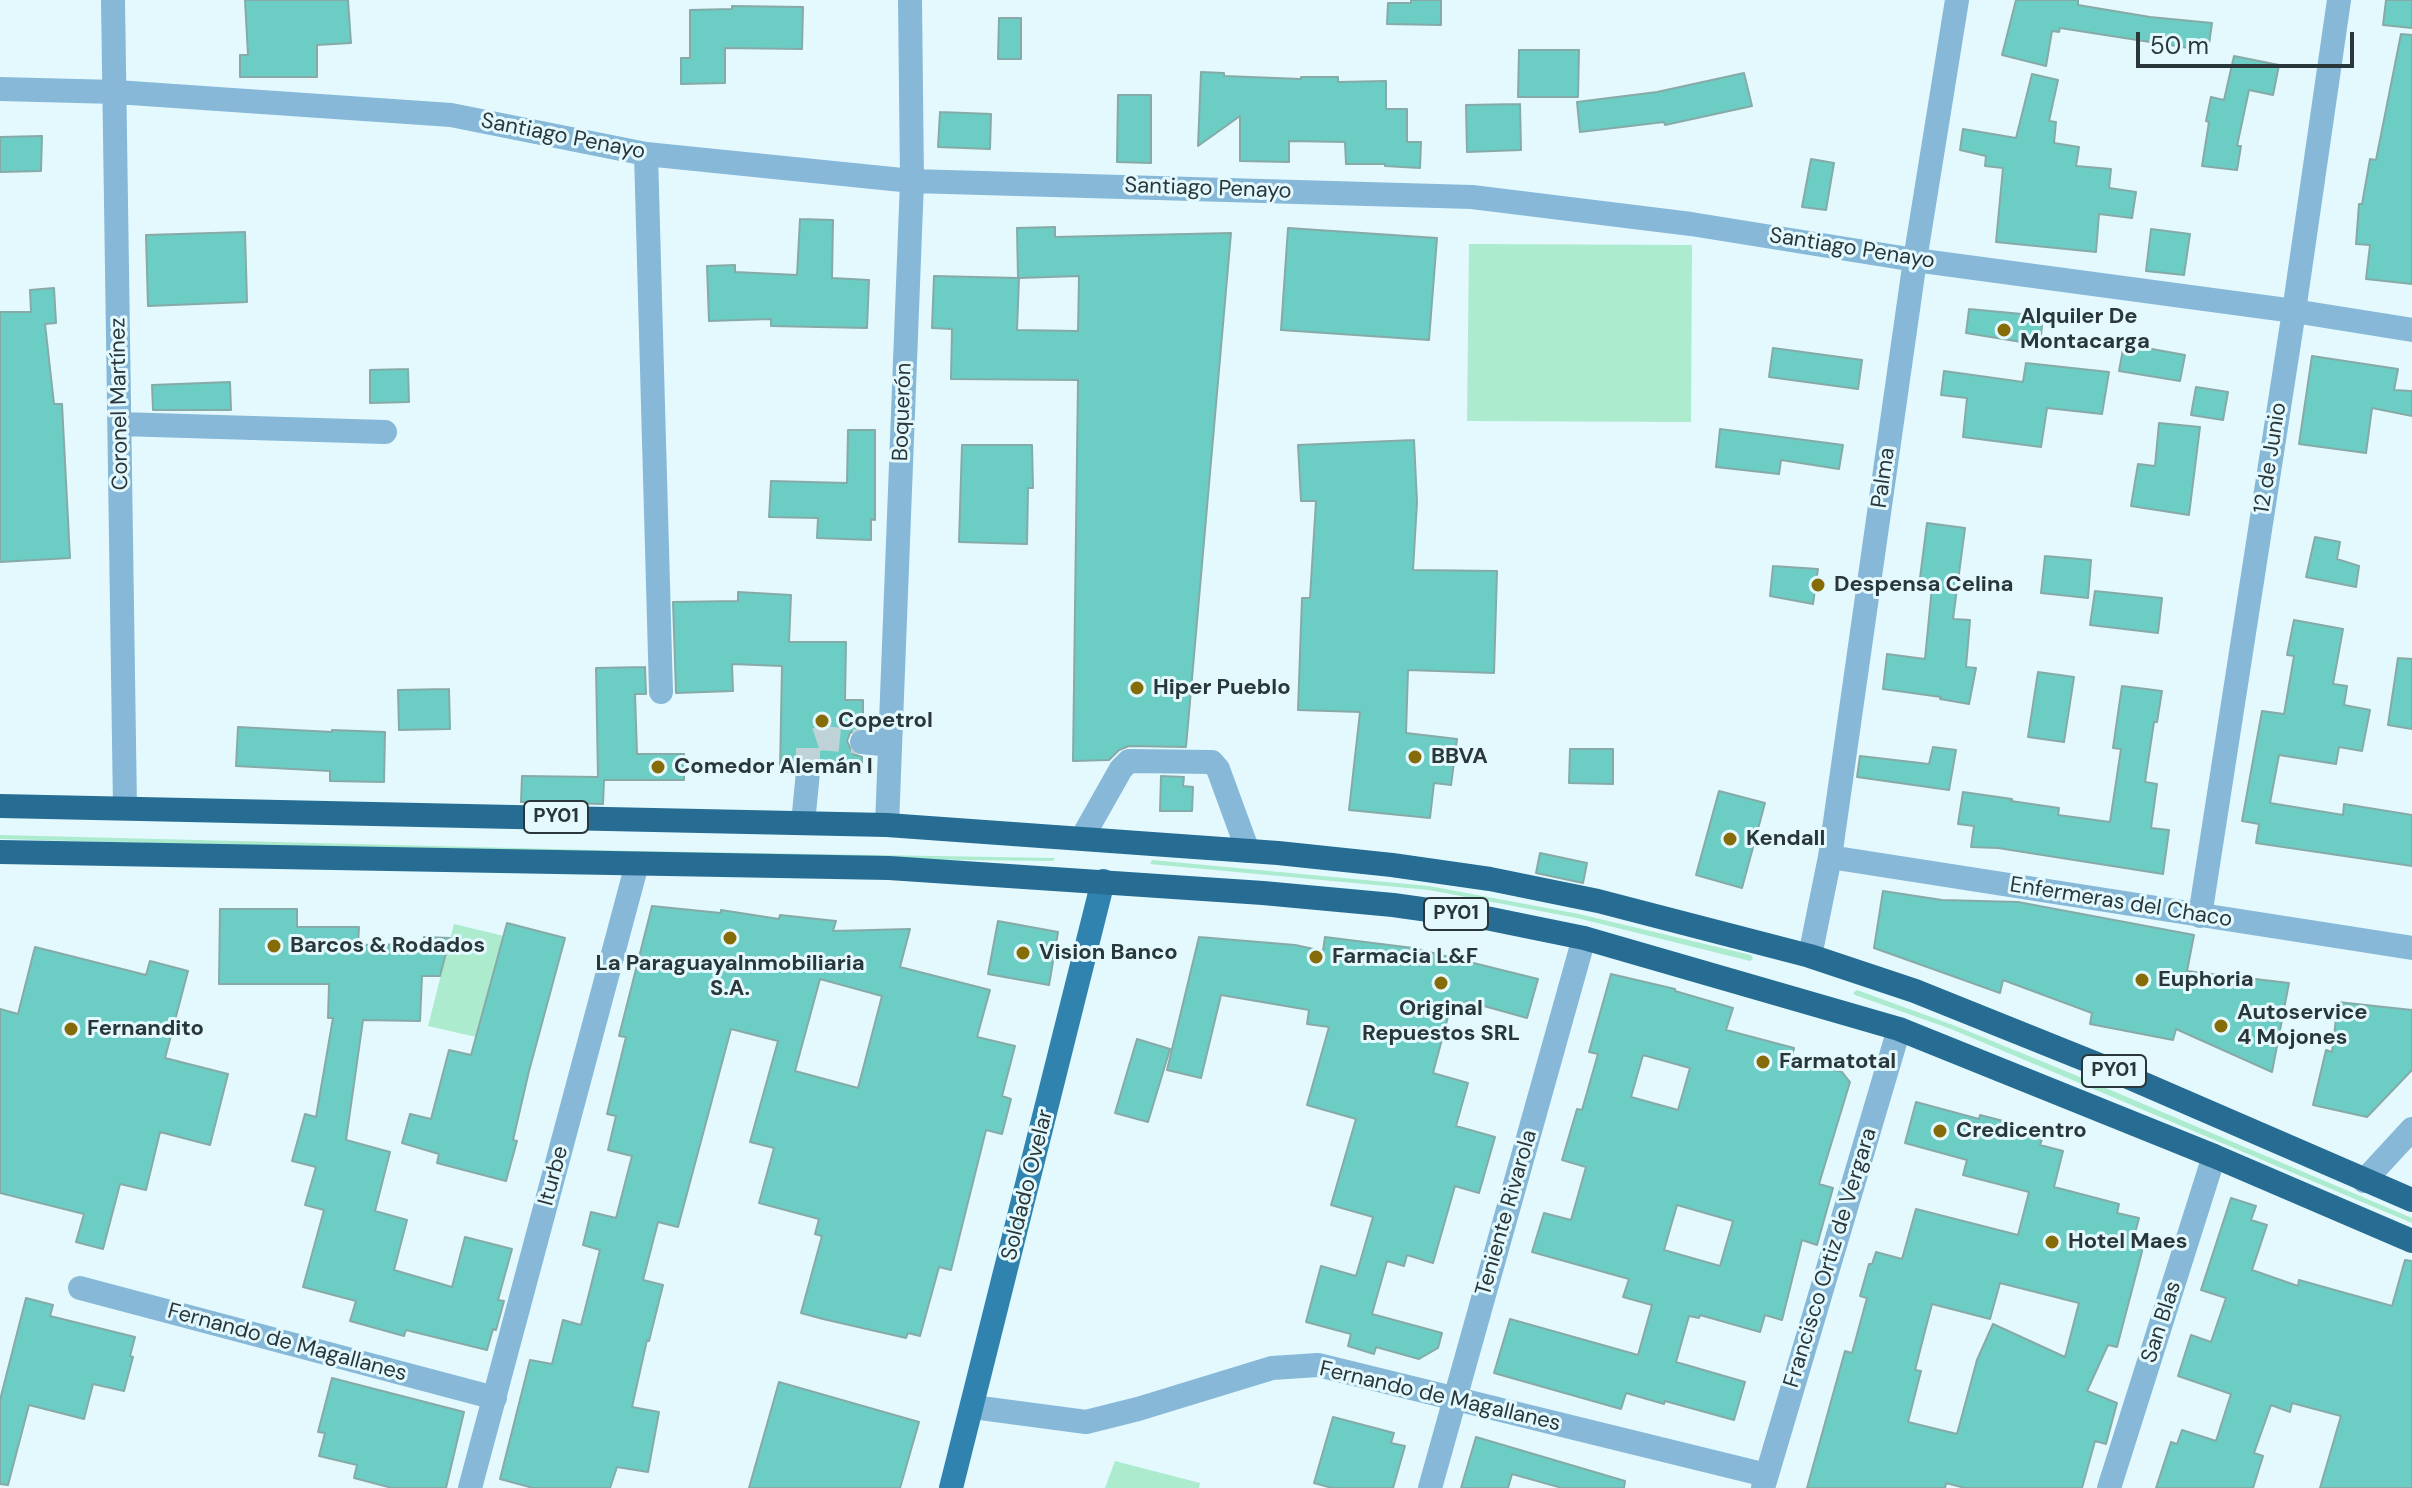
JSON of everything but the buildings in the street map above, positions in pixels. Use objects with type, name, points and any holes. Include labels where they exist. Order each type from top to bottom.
[{"type":"highway","name":"PY01","points":[[0,806],[887,825],[1248,851],[1392,865],[1490,879],[1598,901],[1810,956],[1915,991],[2114,1071],[2412,1200]]},
{"type":"highway","points":[[1103,881],[1112,840]]},
{"type":"highway","name":"PY01","points":[[0,852],[889,868],[1103,881],[1393,905],[1486,918],[1584,938],[1899,1029],[2214,1156],[2412,1241]]},
{"type":"main road","name":"Soldado Ovelar","points":[[951,1488],[1103,881]]},
{"type":"street","name":"Coronel Martínez","points":[[113,0],[125,808]]},
{"type":"street","name":"Boquerón","points":[[887,825],[912,181],[910,0]]},
{"type":"street","name":"Palma","points":[[1810,956],[1830,857],[1915,260],[1957,0]]},
{"type":"street","name":"12 de Junio","points":[[2200,916],[2339,0]]},
{"type":"street","name":"Santiago Penayo","points":[[0,89],[116,92],[451,115],[646,154],[912,181],[1472,197],[1691,224],[1915,260],[2412,330]]},
{"type":"street","points":[[646,154],[661,692]]},
{"type":"street","points":[[120,424],[385,432]]},
{"type":"street","points":[[862,742],[890,745]]},
{"type":"street","points":[[1082,838],[1121,769],[1129,761],[1212,762],[1218,769],[1248,851]]},
{"type":"street","points":[[803,823],[808,772]]},
{"type":"street","name":"Enfermeras del Chaco","points":[[1830,857],[2412,948]]},
{"type":"street","name":"Iturbe","points":[[470,1488],[637,864]]},
{"type":"street","name":"Teniente Rivarola","points":[[1430,1488],[1584,938]]},
{"type":"street","name":"Francisco Ortiz de Vergara","points":[[1765,1482],[1899,1029]]},
{"type":"street","points":[[2364,1181],[2412,1129]]},
{"type":"street","name":"San Blas","points":[[2109,1488],[2214,1156]]},
{"type":"street","name":"Fernando de Magallanes","points":[[80,1288],[495,1398]]},
{"type":"street","name":"Fernando de Magallanes","points":[[973,1407],[1086,1422],[1272,1368],[1318,1365],[1765,1482]]},
{"type":"green space","points":[[1469,244],[1692,245],[1691,422],[1467,421]]},
{"type":"green space","points":[[0,835],[1055,858],[1053,861],[633,856],[0,839]]},
{"type":"green space","points":[[1152,860],[1429,886],[1579,914],[1751,955],[1753,959],[1750,961],[1577,918],[1429,890],[1150,864]]},
{"type":"green space","points":[[454,924],[504,936],[476,1037],[428,1026]]},
{"type":"green space","points":[[1857,990],[2068,1072],[2412,1218],[2412,1223],[1951,1029],[1855,995],[1853,993]]},
{"type":"green space","points":[[1115,1461],[1200,1483],[1199,1488],[1105,1488]]},
{"type":"tunnel","points":[[808,772],[808,748],[813,741],[822,738],[862,742]]},
{"type":"place","name":"Alquiler De Montacarga","points":[[2004,330]]},
{"type":"place","name":"Despensa Celina","points":[[1818,585]]},
{"type":"place","name":"Hiper Pueblo","points":[[1137,688]]},
{"type":"place","name":"Copetrol","points":[[822,721]]},
{"type":"place","name":"BBVA","points":[[1415,757]]},
{"type":"place","name":"Comedor Alemán I","points":[[658,767]]},
{"type":"place","name":"Kendall","points":[[1730,839]]},
{"type":"place","name":"La ParaguayaInmobiliaria S.A.","points":[[730,938]]},
{"type":"place","name":"Barcos & Rodados","points":[[274,946]]},
{"type":"place","name":"Vision Banco","points":[[1023,953]]},
{"type":"place","name":"Farmacia L&F","points":[[1316,957]]},
{"type":"place","name":"Euphoria","points":[[2142,980]]},
{"type":"place","name":"Original Repuestos SRL","points":[[1441,983]]},
{"type":"place","name":"Autoservice 4 Mojones","points":[[2221,1026]]},
{"type":"place","name":"Fernandito","points":[[71,1029]]},
{"type":"place","name":"Farmatotal","points":[[1763,1062]]},
{"type":"place","name":"Credicentro","points":[[1940,1131]]},
{"type":"place","name":"Hotel Maes","points":[[2052,1242]]}]
